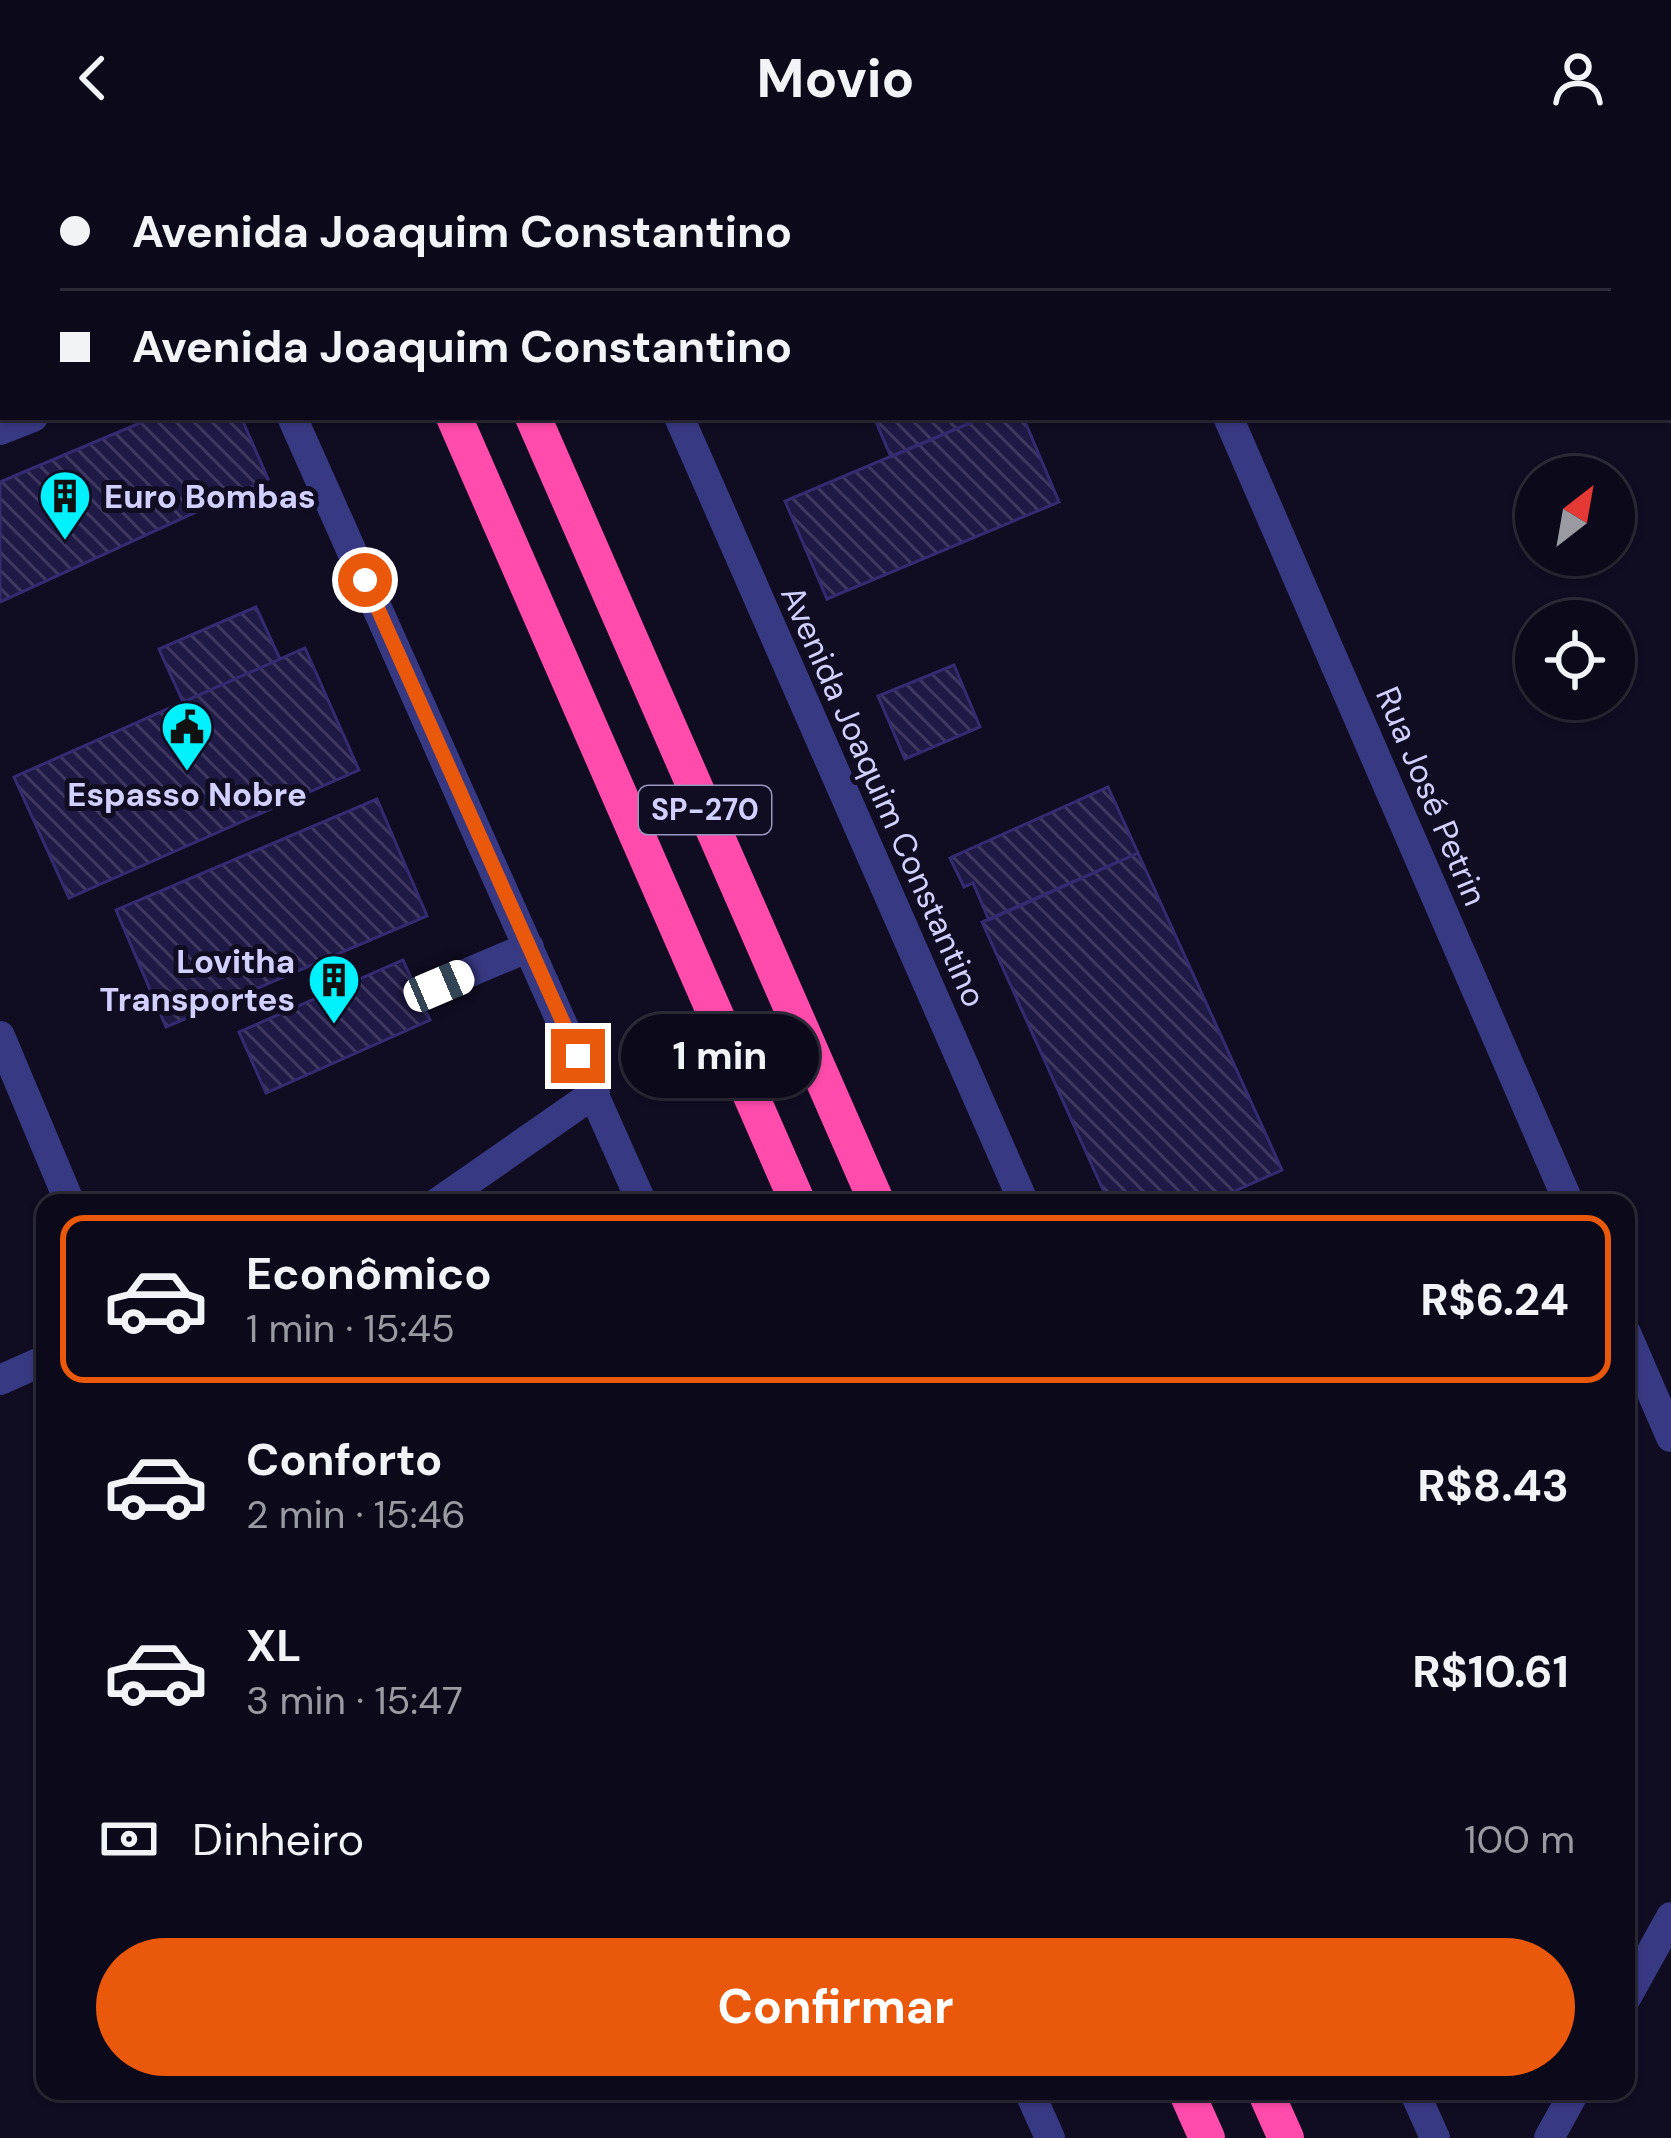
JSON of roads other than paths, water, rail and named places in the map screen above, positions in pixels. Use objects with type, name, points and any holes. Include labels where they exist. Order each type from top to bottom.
[{"type":"highway","name":"SP-270","points":[[455,420],[794,1194]]},
{"type":"highway","name":"SP-270","points":[[533,420],[873,1194]]},
{"type":"highway","points":[[1190,2100],[1207,2138]]},
{"type":"highway","points":[[1269,2100],[1286,2138]]},
{"type":"street","points":[[293,420],[638,1194]]},
{"type":"street","name":"Avenida Joaquim Constantino","points":[[680,420],[1020,1194]]},
{"type":"street","name":"Rua José Petrin","points":[[1229,420],[1565,1194]]},
{"type":"street","points":[[439,986],[529,947]]},
{"type":"street","points":[[0,1036],[66,1194]]},
{"type":"street","points":[[450,1194],[595,1093]]},
{"type":"street","points":[[1635,1354],[1671,1437]]},
{"type":"street","points":[[0,1380],[36,1364]]},
{"type":"street","points":[[1635,1982],[1671,1917]]},
{"type":"street","points":[[1033,2100],[1050,2138]]},
{"type":"street","points":[[1418,2100],[1435,2138]]},
{"type":"street","points":[[1549,2138],[1570,2100]]},
{"type":"place","name":"Euro Bombas","points":[[65,542]]},
{"type":"place","name":"Espasso Nobre","points":[[187,773]]},
{"type":"place","name":"Lovitha Transportes","points":[[334,1026]]}]
